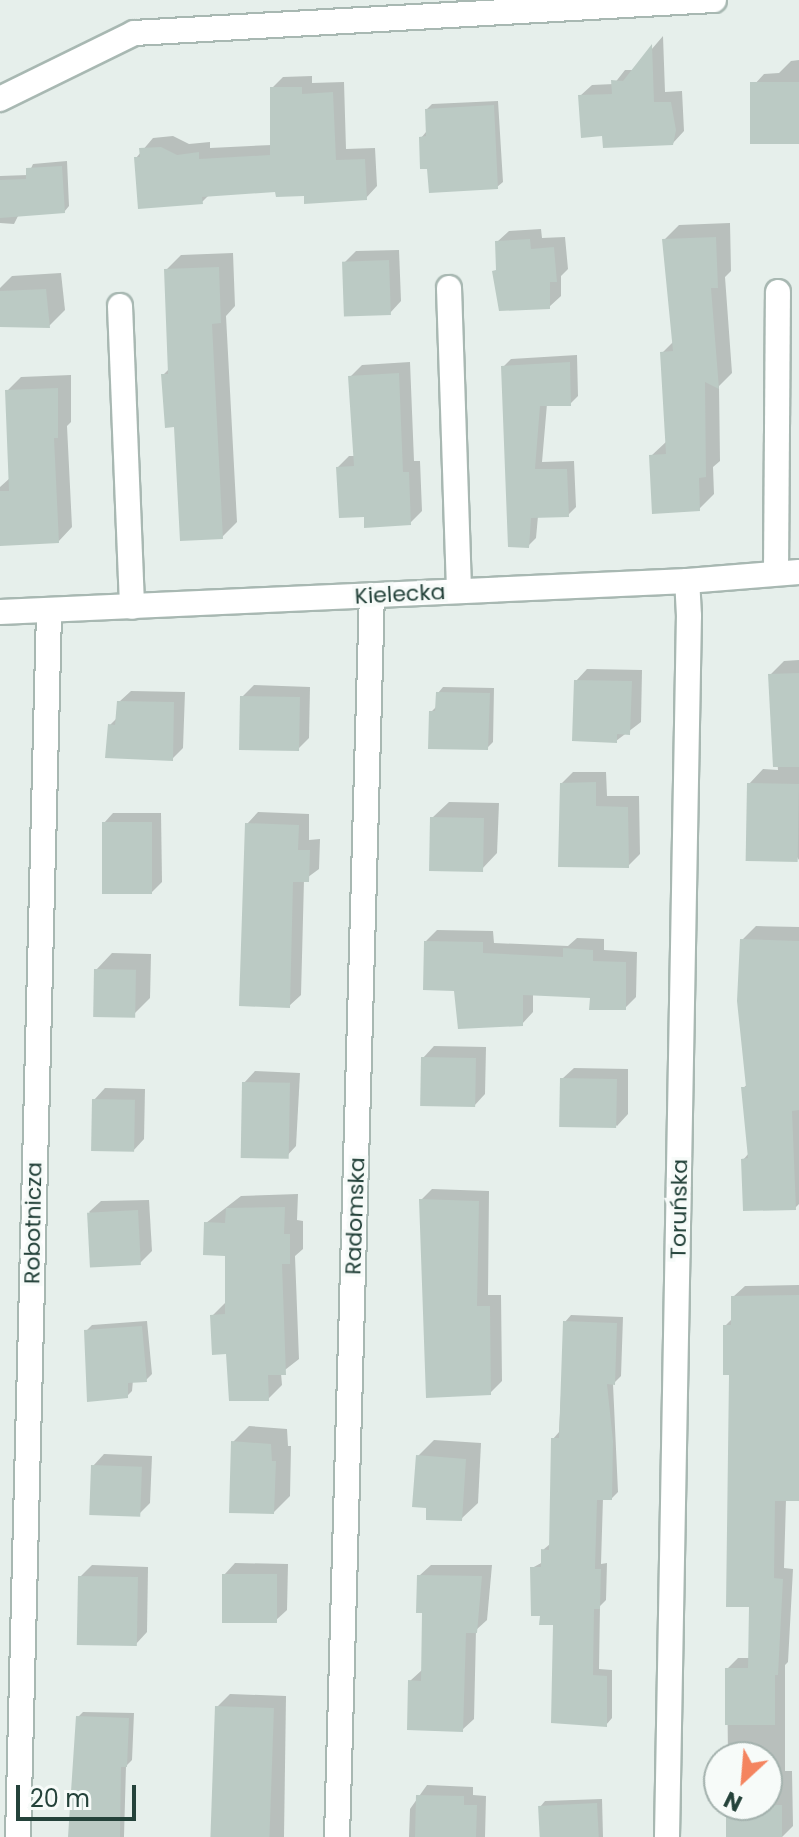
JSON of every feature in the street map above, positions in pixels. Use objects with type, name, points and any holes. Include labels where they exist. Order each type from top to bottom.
[{"type":"street","points":[[0,99],[134,33],[714,0]]},
{"type":"street","points":[[449,288],[459,591]]},
{"type":"street","points":[[778,292],[787,572]]},
{"type":"street","points":[[120,306],[132,607]]},
{"type":"street","name":"Kielecka","points":[[0,612],[687,581],[787,572]]},
{"type":"street","name":"Toruńska","points":[[667,1837],[689,616],[687,581]]},
{"type":"street","name":"Radomska","points":[[337,1837],[372,595]]},
{"type":"street","name":"Robotnicza","points":[[18,1837],[49,610]]},
{"type":"building","points":[[652,44],[654,102],[671,102],[676,130],[673,145],[603,148],[602,136],[581,138],[578,95],[612,94],[611,80],[623,81]]},
{"type":"building","points":[[750,82],[799,82],[799,144],[750,144]]},
{"type":"building","points":[[270,87],[302,87],[302,94],[333,92],[336,160],[365,159],[367,200],[304,204],[304,196],[276,197],[275,192],[202,197],[203,204],[138,209],[134,157],[140,157],[139,148],[161,147],[177,155],[199,152],[199,159],[270,155]]},
{"type":"building","points":[[494,105],[498,189],[429,193],[427,169],[420,169],[419,137],[426,136],[425,109]]},
{"type":"building","points":[[62,166],[65,213],[0,218],[0,180],[26,179],[26,168]]},
{"type":"building","points":[[716,237],[718,288],[711,288],[719,389],[705,382],[706,477],[699,478],[700,511],[652,514],[649,455],[666,454],[660,352],[673,351],[662,239]]},
{"type":"building","points":[[530,239],[531,249],[554,247],[557,282],[550,282],[550,309],[499,311],[492,271],[496,270],[495,241]]},
{"type":"building","points":[[389,260],[391,315],[344,317],[342,262]]},
{"type":"building","points":[[219,267],[221,323],[212,324],[223,539],[180,541],[174,427],[165,428],[161,374],[168,374],[164,269]]},
{"type":"building","points":[[46,289],[50,328],[0,327],[0,291]]},
{"type":"building","points":[[570,362],[571,406],[540,406],[535,469],[567,469],[569,517],[531,518],[529,548],[508,547],[501,366]]},
{"type":"building","points":[[399,373],[403,472],[409,472],[411,525],[364,528],[364,517],[339,518],[336,467],[354,466],[348,376]]},
{"type":"building","points":[[58,388],[58,438],[54,438],[59,543],[0,546],[0,491],[9,491],[5,390]]},
{"type":"building","points":[[799,673],[799,767],[773,767],[768,674]]},
{"type":"building","points":[[574,680],[632,681],[630,735],[617,734],[617,743],[572,741]]},
{"type":"building","points":[[436,692],[490,693],[488,750],[428,749],[429,711],[435,711]]},
{"type":"building","points":[[240,696],[300,697],[299,751],[239,750]]},
{"type":"building","points":[[117,701],[174,702],[173,761],[105,758],[108,724],[115,725]]},
{"type":"building","points":[[596,782],[596,806],[628,807],[629,868],[558,867],[560,783]]},
{"type":"building","points":[[747,783],[799,784],[798,862],[746,861]]},
{"type":"building","points":[[430,817],[484,818],[483,872],[429,871]]},
{"type":"building","points":[[102,822],[152,822],[152,894],[102,894]]},
{"type":"building","points":[[245,823],[299,825],[298,850],[310,850],[309,882],[293,882],[290,1008],[239,1006]]},
{"type":"building","points":[[740,939],[799,941],[799,1110],[792,1111],[796,1210],[743,1211],[741,1159],[748,1158],[741,1087],[746,1087],[737,1001]]},
{"type":"building","points":[[424,941],[483,942],[483,953],[563,957],[563,948],[593,950],[593,961],[626,962],[626,1010],[589,1010],[590,998],[523,995],[523,1026],[458,1029],[454,991],[423,990]]},
{"type":"building","points":[[94,969],[136,970],[135,1018],[93,1017]]},
{"type":"building","points":[[421,1057],[476,1058],[475,1107],[420,1106]]},
{"type":"building","points":[[560,1078],[617,1079],[616,1128],[559,1127]]},
{"type":"building","points":[[242,1082],[290,1083],[289,1159],[241,1158]]},
{"type":"building","points":[[92,1099],[135,1100],[134,1152],[91,1151]]},
{"type":"building","points":[[419,1199],[479,1201],[477,1306],[490,1306],[491,1395],[426,1398]]},
{"type":"building","points":[[285,1207],[284,1234],[290,1234],[290,1264],[282,1264],[286,1375],[268,1375],[269,1401],[229,1401],[226,1354],[212,1355],[210,1315],[225,1314],[225,1256],[203,1255],[204,1222],[225,1223],[226,1208]]},
{"type":"building","points":[[138,1210],[141,1265],[90,1268],[87,1213]]},
{"type":"building","points":[[799,1295],[799,1501],[775,1501],[774,1578],[783,1579],[778,1675],[775,1675],[775,1725],[725,1725],[725,1668],[748,1668],[749,1607],[726,1607],[729,1375],[723,1375],[723,1325],[731,1325],[731,1296]]},
{"type":"building","points":[[563,1321],[617,1323],[615,1385],[607,1384],[613,1441],[612,1500],[597,1500],[595,1569],[601,1569],[600,1609],[594,1609],[593,1675],[607,1676],[607,1727],[551,1723],[553,1625],[539,1625],[540,1616],[531,1616],[530,1567],[541,1567],[541,1549],[549,1550],[551,1438],[559,1438]]},
{"type":"building","points":[[142,1326],[147,1382],[128,1383],[128,1398],[87,1402],[84,1330]]},
{"type":"building","points":[[231,1441],[271,1444],[272,1461],[276,1461],[274,1514],[229,1513]]},
{"type":"building","points":[[416,1455],[466,1459],[462,1521],[426,1520],[426,1508],[412,1507]]},
{"type":"building","points":[[91,1465],[142,1467],[140,1517],[89,1515]]},
{"type":"building","points":[[222,1574],[277,1574],[277,1623],[222,1623]]},
{"type":"building","points":[[417,1575],[482,1576],[477,1633],[466,1633],[463,1732],[407,1730],[408,1680],[421,1681],[422,1613],[416,1613]]},
{"type":"building","points":[[78,1576],[138,1577],[137,1646],[77,1645]]},
{"type":"building","points":[[215,1706],[274,1708],[269,1837],[210,1837]]},
{"type":"building","points":[[76,1716],[129,1718],[127,1767],[121,1767],[120,1837],[68,1837]]},
{"type":"building","points":[[416,1795],[464,1796],[464,1805],[477,1805],[476,1837],[415,1837]]},
{"type":"building","points":[[597,1803],[599,1837],[540,1837],[538,1806]]},
{"type":"building","points":[[726,1821],[782,1821],[782,1837],[726,1837]]}]
